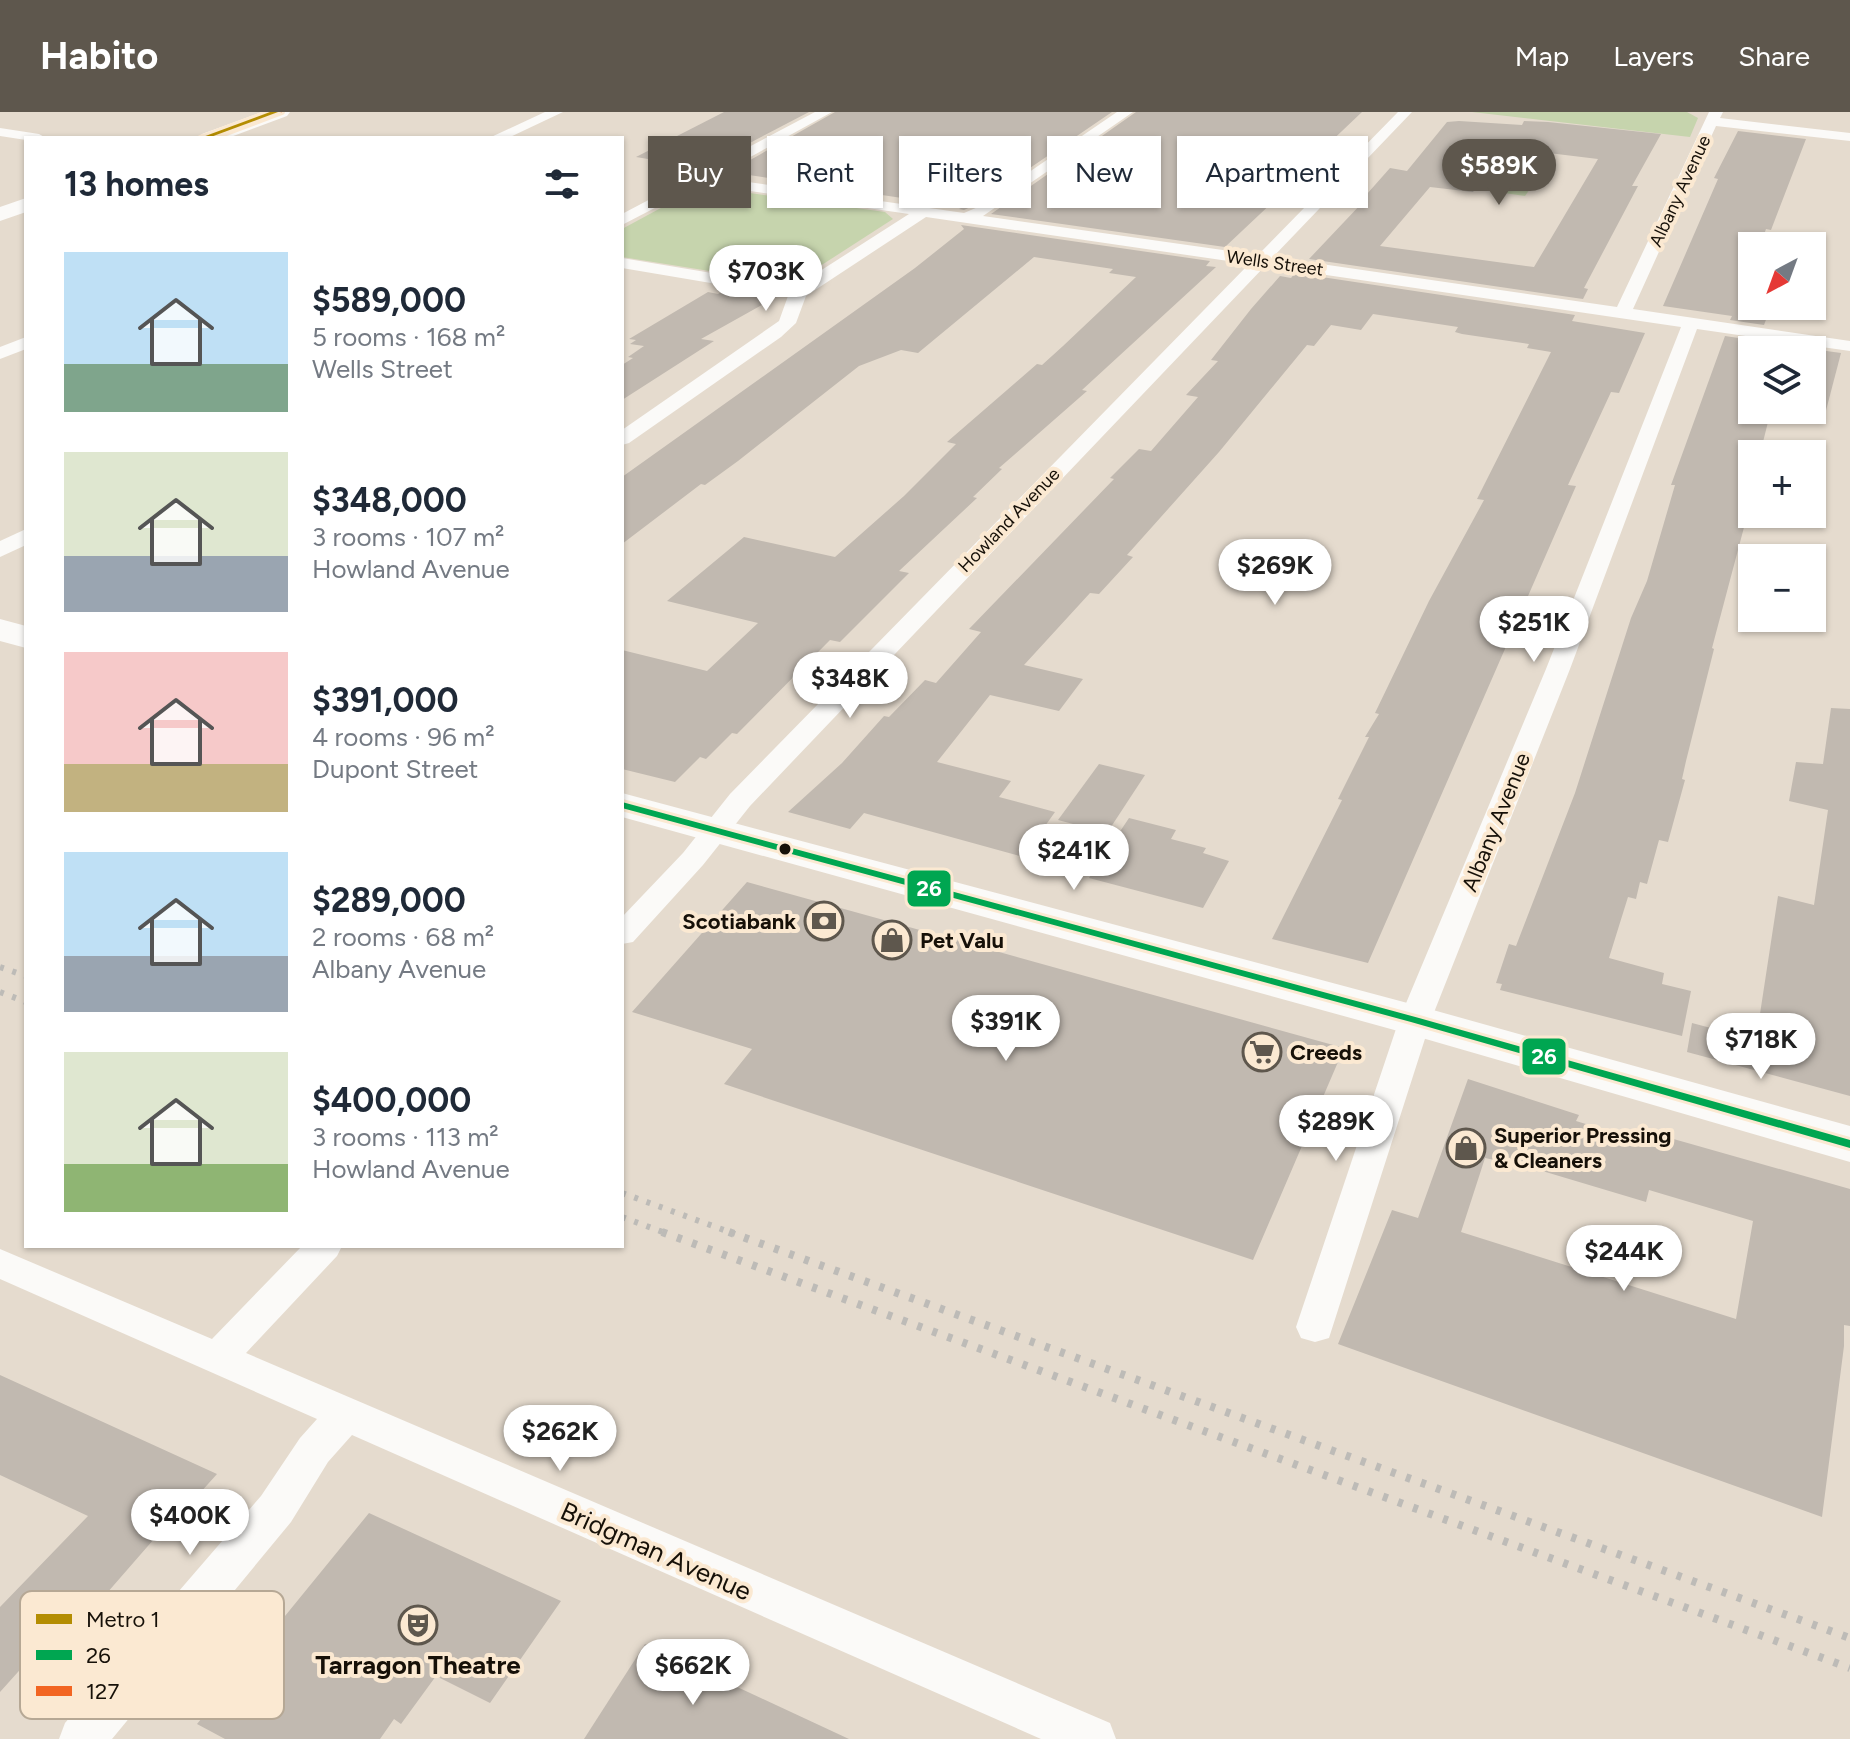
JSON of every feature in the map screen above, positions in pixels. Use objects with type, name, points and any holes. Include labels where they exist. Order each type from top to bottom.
[{"type":"main road","points":[[214,136],[280,112]]},
{"type":"main road","points":[[0,214],[24,206]]},
{"type":"main road","points":[[0,630],[24,636]]},
{"type":"main road","points":[[624,806],[1415,1020],[1850,1144]]},
{"type":"street","points":[[501,136],[556,112]]},
{"type":"street","points":[[751,151],[825,112]]},
{"type":"street","points":[[965,218],[983,210],[1126,112]]},
{"type":"street","name":"Howland Avenue","points":[[624,933],[693,859],[740,800],[1405,112]]},
{"type":"street","points":[[1714,114],[1850,137]]},
{"type":"street","name":"Albany Avenue","points":[[1623,313],[1714,114]]},
{"type":"street","points":[[0,132],[26,136]]},
{"type":"street","name":"Wells Street","points":[[751,187],[1850,346]]},
{"type":"street","points":[[624,219],[648,206]]},
{"type":"street","points":[[624,438],[775,333],[787,323],[798,293],[923,212]]},
{"type":"street","points":[[624,263],[798,293]]},
{"type":"street","name":"Albany Avenue","points":[[1315,1327],[1415,1020],[1558,669],[1691,323]]},
{"type":"street","points":[[0,354],[24,343]]},
{"type":"street","points":[[0,550],[24,537]]},
{"type":"street","points":[[217,1359],[322,1248]]},
{"type":"street","name":"Bridgman Avenue","points":[[0,1263],[1093,1739]]},
{"type":"street","points":[[207,1591],[276,1509],[314,1450],[345,1415]]},
{"type":"street","points":[[82,1739],[99,1719]]},
{"type":"green space","points":[[1472,112],[1687,112],[1698,118],[1690,137]]},
{"type":"green space","points":[[1509,157],[1549,162],[1525,196],[1483,190]]},
{"type":"green space","points":[[751,193],[767,195],[767,208],[857,208],[885,212],[893,219],[800,279],[747,277],[624,257],[624,228],[661,208],[751,208]]},
{"type":"building","points":[[724,112],[809,112],[751,142],[751,136],[677,136]]},
{"type":"building","points":[[835,112],[1112,112],[1077,136],[1047,136],[1047,156],[1031,167],[1031,136],[899,136],[899,198],[883,195],[883,136],[793,136]]},
{"type":"building","points":[[1136,112],[1362,112],[1337,136],[1177,136],[1177,208],[1267,208],[1225,247],[991,214],[1000,208],[1031,208],[1031,186],[1047,175],[1047,208],[1161,208],[1161,136],[1102,136]]},
{"type":"building","points":[[1524,121],[1548,122],[1661,134],[1632,186],[1638,186],[1584,288],[1588,289],[1583,299],[1309,259],[1357,208],[1368,208],[1368,193],[1390,168],[1407,171],[1447,122],[1522,125]],"holes":[[[1508,148],[1598,159],[1534,267],[1380,246],[1430,187],[1473,192]]]},
{"type":"building","points":[[1738,131],[1806,139],[1771,230],[1738,232],[1738,320],[1766,320],[1764,325],[1730,320],[1732,316],[1663,306],[1718,179],[1714,178]]},
{"type":"building","points":[[767,150],[767,178],[751,175],[751,160]]},
{"type":"building","points":[[648,151],[648,159],[636,157]]},
{"type":"building","points":[[961,225],[1210,261],[1206,266],[1216,267],[1082,390],[1087,391],[999,468],[1002,469],[973,497],[977,498],[899,571],[909,573],[840,642],[830,640],[737,734],[732,733],[706,759],[700,757],[675,782],[624,769],[624,650],[707,671],[758,623],[667,601],[744,537],[835,557],[904,496],[956,444],[947,442],[1037,364],[1042,365],[1136,277],[1109,273],[1113,269],[1034,257],[918,353],[901,350],[859,366],[738,461],[705,485],[701,484],[624,542],[624,476],[915,268],[964,229]]},
{"type":"building","points":[[768,263],[814,271],[794,284],[747,276]]},
{"type":"building","points":[[1295,273],[1575,315],[1572,321],[1645,333],[1619,393],[1611,392],[1568,485],[1576,486],[1368,963],[1272,939],[1342,800],[1338,799],[1369,737],[1365,737],[1379,714],[1375,713],[1429,601],[1484,500],[1477,499],[1551,352],[1527,348],[1529,344],[1462,334],[1455,332],[1458,327],[1373,314],[1361,330],[1331,325],[1314,346],[1307,345],[1219,452],[1127,555],[1133,557],[1099,594],[1090,593],[1024,665],[1083,679],[1059,711],[990,695],[937,762],[1011,781],[999,797],[1055,812],[1023,857],[864,813],[850,829],[788,812],[842,763],[884,716],[889,717],[925,680],[936,683],[981,632],[969,629],[1114,479],[1110,478],[1139,449],[1151,451],[1198,397],[1186,395],[1218,361],[1211,360],[1251,309],[1280,276],[1291,278]]},
{"type":"building","points":[[727,289],[776,297],[701,339],[714,341],[624,399],[624,364],[644,346],[630,344],[636,340],[629,339],[708,292],[718,294]]},
{"type":"building","points":[[1725,336],[1738,338],[1738,424],[1768,424],[1764,440],[1738,440],[1738,528],[1744,528],[1712,648],[1682,779],[1685,780],[1668,842],[1659,840],[1647,884],[1640,882],[1636,899],[1628,897],[1609,958],[1664,973],[1662,984],[1691,991],[1682,1036],[1500,990],[1502,984],[1496,983],[1509,944],[1516,946],[1575,793],[1631,618],[1647,581],[1675,485],[1671,485]]},
{"type":"building","points":[[1826,351],[1841,353],[1826,410]]},
{"type":"building","points":[[1831,708],[1850,709],[1850,1096],[1687,1052],[1692,1023],[1756,1040],[1778,896],[1814,905],[1828,810],[1789,801],[1796,762],[1823,764]]},
{"type":"building","points":[[1099,764],[1145,775],[1107,833],[1058,820]]},
{"type":"building","points":[[1129,818],[1176,830],[1171,839],[1206,848],[1203,853],[1229,861],[1203,908],[1089,878]]},
{"type":"building","points":[[747,882],[1344,1048],[1253,1260],[724,1084],[752,1049],[632,1012]]},
{"type":"building","points":[[1468,1079],[1579,1115],[1576,1121],[1668,1149],[1670,1138],[1850,1189],[1850,1326],[1844,1325],[1822,1517],[1338,1344],[1392,1210],[1418,1218]],"holes":[[[1485,1158],[1529,1167],[1646,1202],[1649,1190],[1753,1221],[1736,1319],[1461,1232]]]},
{"type":"building","points":[[0,1375],[217,1474],[109,1591],[20,1591],[20,1670],[0,1692],[0,1607],[88,1516],[0,1475]]},
{"type":"building","name":"Tarragon Theatre","points":[[369,1513],[561,1601],[490,1703],[436,1676],[401,1724],[394,1719],[380,1739],[225,1739],[197,1724],[201,1719],[284,1719],[284,1617]]},
{"type":"building","points":[[645,1644],[849,1739],[584,1739]]},
{"type":"railway","points":[[0,967],[24,975]]},
{"type":"railway","points":[[0,992],[24,1001]]},
{"type":"railway","points":[[624,1194],[735,1234]]},
{"type":"railway","points":[[624,1218],[668,1234]]},
{"type":"railway","points":[[662,1232],[1850,1668]]},
{"type":"railway","points":[[729,1232],[1850,1638]]},
{"type":"metro line","name":"1","points":[[209,136],[275,112]]},
{"type":"transit line","name":"127","points":[[214,136],[280,112]]},
{"type":"transit line","name":"26","points":[[624,806],[1415,1020],[1850,1144]]},
{"type":"place","name":"Scotiabank","points":[[824,921]]},
{"type":"place","name":"Pet Valu","points":[[892,940]]},
{"type":"place","name":"Creeds","points":[[1262,1052]]},
{"type":"place","name":"Superior Pressing & Cleaners","points":[[1466,1148]]},
{"type":"place","name":"Tarragon Theatre","points":[[418,1625]]}]
